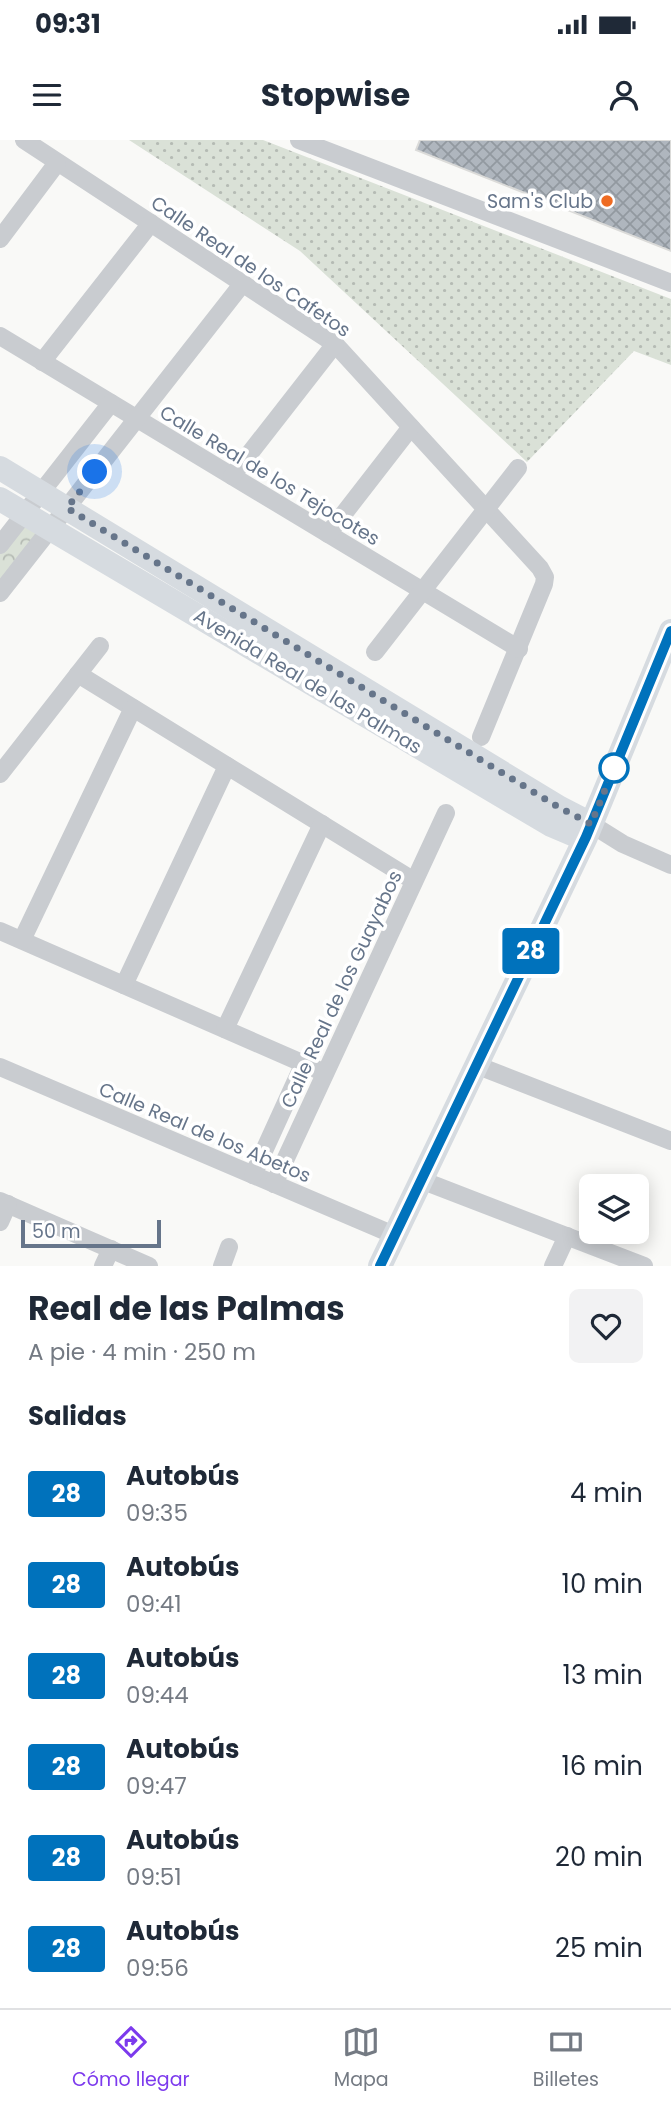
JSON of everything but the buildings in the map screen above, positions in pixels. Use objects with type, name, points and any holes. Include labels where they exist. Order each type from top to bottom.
[{"type":"street","name":"Calle Real de los Cafetos","points":[[24,140],[335,344],[540,568],[545,577],[519,649]]},
{"type":"street","points":[[299,140],[671,283]]},
{"type":"street","points":[[0,239],[57,163]]},
{"type":"street","points":[[42,362],[151,223]]},
{"type":"street","points":[[0,593],[243,284]]},
{"type":"street","name":"Calle Real de los Tejocotes","points":[[0,336],[519,649]]},
{"type":"street","points":[[232,476],[335,344]]},
{"type":"street","points":[[0,545],[111,403]]},
{"type":"street","points":[[328,534],[411,427]]},
{"type":"street","name":"Avenida Real de las Palmas","points":[[0,468],[41,492],[59,518]]},
{"type":"street","points":[[375,652],[518,468]]},
{"type":"street","name":"Avenida Real de las Palmas","points":[[0,499],[24,514],[59,518],[549,801],[588,831],[671,865]]},
{"type":"street","points":[[380,1266],[588,831],[671,631]]},
{"type":"street","points":[[0,774],[100,646]]},
{"type":"street","points":[[481,737],[519,649]]},
{"type":"street","points":[[78,674],[414,881]]},
{"type":"street","points":[[22,940],[133,708]]},
{"type":"street","points":[[124,985],[227,766]]},
{"type":"street","name":"Calle Real de los Guayabos","points":[[274,1184],[446,813]]},
{"type":"street","points":[[225,1029],[322,824]]},
{"type":"street","points":[[0,931],[325,1073]]},
{"type":"street","name":"Calle Real de los Guayabos","points":[[253,1175],[304,1063]]},
{"type":"street","points":[[476,1065],[671,1141]]},
{"type":"street","name":"Calle Real de los Abetos","points":[[0,1067],[394,1235]]},
{"type":"street","points":[[421,1180],[644,1266]]},
{"type":"street","points":[[0,1222],[4,1203],[149,1266]]},
{"type":"street","points":[[553,1266],[567,1236]]},
{"type":"street","points":[[222,1266],[229,1247]]},
{"type":"street","points":[[103,1266],[111,1249]]},
{"type":"green space","points":[[129,140],[263,140],[671,299],[671,365],[634,351],[527,462],[300,251]]},
{"type":"green space","points":[[25,520],[43,531],[0,587],[0,552]]},
{"type":"bus line","name":"28","points":[[380,1266],[586,837],[671,631]]},
{"type":"place","name":"Sam's Club","points":[[607,201]]},
{"type":"route","points":[[95,472],[67,508],[560,808],[591,824],[614,768]]}]
